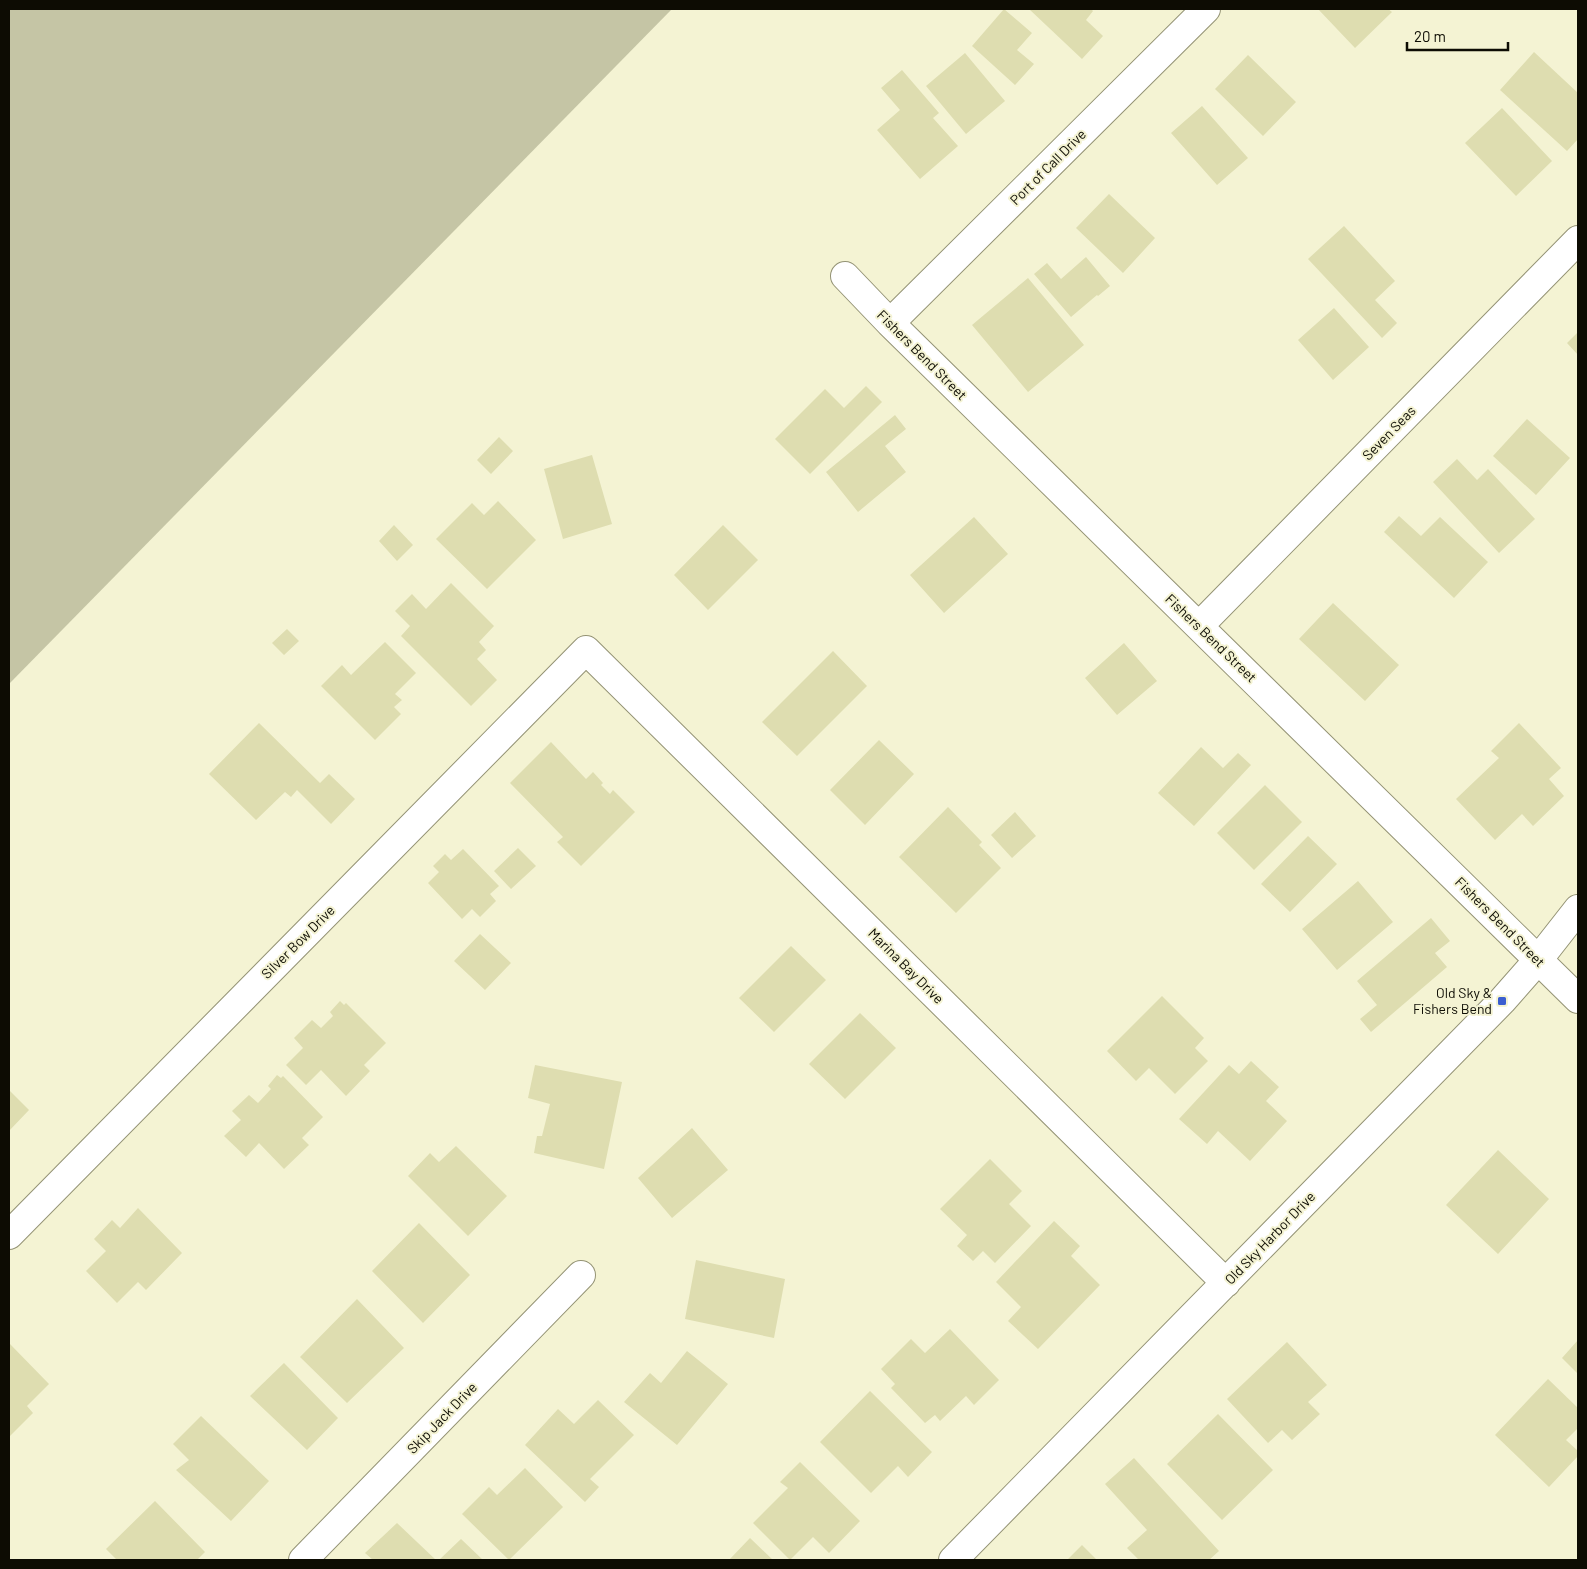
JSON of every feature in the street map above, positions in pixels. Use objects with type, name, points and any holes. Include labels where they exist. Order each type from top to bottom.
[{"type":"street","name":"Port of Call Drive","points":[[890,324],[1206,9]]},
{"type":"street","name":"Seven Seas","points":[[1199,626],[1578,240]]},
{"type":"street","name":"Fishers Bend Street","points":[[845,276],[890,324],[1578,1000]]},
{"type":"street","name":"Silver Bow Drive","points":[[9,1235],[586,650]]},
{"type":"street","name":"Marina Bay Drive","points":[[586,650],[1226,1283]]},
{"type":"street","name":"Old Sky Harbor Drive","points":[[953,1560],[1502,1001],[1538,960],[1578,909]]},
{"type":"street","name":"Skip Jack Drive","points":[[303,1560],[581,1275]]},
{"type":"green space","points":[[9,9],[672,9],[9,684]]},
{"type":"building","points":[[1004,9],[1032,33],[1017,50],[1034,64],[1015,85],[972,46]]},
{"type":"building","points":[[1029,9],[1091,9],[1093,11],[1086,20],[1103,36],[1082,59]]},
{"type":"building","points":[[1318,9],[1388,9],[1392,12],[1355,48]]},
{"type":"building","points":[[1534,52],[1578,93],[1578,139],[1567,151],[1500,90]]},
{"type":"building","points":[[965,53],[1005,101],[966,134],[926,86]]},
{"type":"building","points":[[1248,55],[1296,102],[1263,136],[1215,89]]},
{"type":"building","points":[[902,70],[939,113],[933,118],[958,146],[920,179],[877,130],[900,110],[881,88]]},
{"type":"building","points":[[1202,106],[1248,158],[1217,185],[1171,133]]},
{"type":"building","points":[[1502,108],[1552,161],[1516,196],[1465,143]]},
{"type":"building","points":[[1109,194],[1155,238],[1123,273],[1076,228]]},
{"type":"building","points":[[1344,226],[1395,281],[1375,300],[1397,323],[1382,338],[1308,259]]},
{"type":"building","points":[[1086,257],[1110,286],[1071,317],[1034,274],[1047,263],[1061,279]]},
{"type":"building","points":[[1028,278],[1084,345],[1028,392],[972,325]]},
{"type":"building","points":[[1334,308],[1369,347],[1333,380],[1298,340]]},
{"type":"building","points":[[1578,332],[1578,355],[1567,343]]},
{"type":"building","points":[[866,386],[882,402],[810,474],[775,439],[825,389],[844,408]]},
{"type":"building","points":[[895,415],[906,429],[885,446],[906,472],[858,512],[826,472]]},
{"type":"building","points":[[1527,419],[1570,458],[1536,495],[1493,456]]},
{"type":"building","points":[[499,437],[513,451],[491,474],[477,460]]},
{"type":"building","points":[[592,455],[612,524],[563,539],[544,469]]},
{"type":"building","points":[[1457,459],[1477,480],[1488,469],[1535,519],[1499,553],[1433,482]]},
{"type":"building","points":[[498,501],[536,540],[487,589],[436,539],[472,503],[484,515]]},
{"type":"building","points":[[1399,516],[1421,536],[1440,517],[1488,562],[1454,598],[1384,532]]},
{"type":"building","points":[[974,517],[1008,554],[944,613],[910,575]]},
{"type":"building","points":[[394,525],[413,545],[397,561],[379,541]]},
{"type":"building","points":[[723,525],[758,560],[708,610],[674,575]]},
{"type":"building","points":[[451,583],[494,626],[479,642],[486,650],[477,659],[497,680],[471,706],[401,636],[410,626],[395,611],[412,594],[426,609]]},
{"type":"building","points":[[1333,603],[1399,665],[1365,701],[1299,639]]},
{"type":"building","points":[[287,629],[299,641],[284,655],[272,643]]},
{"type":"building","points":[[385,642],[416,673],[395,694],[402,700],[394,707],[401,714],[375,740],[321,686],[342,665],[351,675]]},
{"type":"building","points":[[1124,643],[1157,681],[1117,715],[1085,678]]},
{"type":"building","points":[[833,651],[867,686],[797,756],[762,722]]},
{"type":"building","points":[[259,723],[320,783],[329,774],[355,799],[331,824],[297,790],[291,797],[285,792],[256,820],[209,774]]},
{"type":"building","points":[[1519,723],[1561,768],[1549,779],[1564,796],[1533,826],[1522,814],[1495,840],[1456,799],[1499,758],[1491,751]]},
{"type":"building","points":[[879,740],[914,774],[865,825],[830,790]]},
{"type":"building","points":[[551,742],[586,779],[593,772],[603,783],[601,785],[610,794],[613,790],[635,812],[581,866],[557,842],[563,837],[510,783]]},
{"type":"building","points":[[1201,747],[1223,768],[1238,753],[1251,765],[1194,826],[1158,793]]},
{"type":"building","points":[[1265,785],[1302,822],[1254,870],[1217,833]]},
{"type":"building","points":[[948,807],[982,842],[979,845],[1001,868],[956,913],[899,857]]},
{"type":"building","points":[[1015,812],[1036,836],[1012,858],[991,835]]},
{"type":"building","points":[[1308,836],[1337,864],[1290,912],[1261,884]]},
{"type":"building","points":[[518,848],[536,866],[511,889],[494,871]]},
{"type":"building","points":[[463,849],[499,886],[490,894],[496,901],[480,917],[472,909],[462,919],[428,883],[439,872],[433,866],[445,854],[451,860]]},
{"type":"building","points":[[1358,881],[1393,922],[1337,970],[1302,929]]},
{"type":"building","points":[[1431,918],[1450,941],[1435,953],[1447,967],[1371,1032],[1360,1019],[1377,1005],[1357,981]]},
{"type":"building","points":[[480,934],[511,963],[485,990],[454,961]]},
{"type":"building","points":[[791,946],[826,980],[774,1032],[739,998]]},
{"type":"building","points":[[1162,996],[1204,1038],[1195,1048],[1208,1061],[1175,1094],[1149,1068],[1136,1081],[1107,1051]]},
{"type":"building","points":[[340,1001],[344,1005],[346,1003],[386,1043],[364,1065],[370,1071],[346,1096],[321,1070],[306,1085],[286,1065],[303,1048],[294,1038],[312,1020],[321,1028],[333,1016],[330,1012]]},
{"type":"building","points":[[860,1013],[896,1048],[845,1099],[809,1064]]},
{"type":"building","points":[[1251,1061],[1279,1087],[1266,1101],[1287,1121],[1250,1161],[1218,1131],[1207,1144],[1179,1119],[1229,1065],[1239,1074]]},
{"type":"building","points":[[535,1065],[622,1082],[604,1169],[534,1153],[537,1136],[542,1136],[550,1104],[528,1098]]},
{"type":"building","points":[[277,1075],[281,1078],[283,1076],[323,1117],[302,1138],[309,1145],[284,1169],[259,1143],[246,1157],[224,1136],[241,1120],[232,1111],[249,1095],[258,1103],[271,1089],[268,1086]]},
{"type":"building","points":[[9,1090],[29,1110],[9,1131]]},
{"type":"building","points":[[692,1128],[728,1170],[672,1218],[638,1178]]},
{"type":"building","points":[[456,1146],[507,1196],[468,1236],[408,1176],[430,1153],[439,1162]]},
{"type":"building","points":[[1498,1150],[1549,1199],[1498,1254],[1446,1205]]},
{"type":"building","points":[[990,1159],[1022,1191],[1009,1204],[1031,1226],[995,1263],[983,1251],[973,1261],[957,1246],[967,1235],[940,1209]]},
{"type":"building","points":[[138,1208],[182,1253],[146,1290],[138,1282],[117,1303],[86,1271],[106,1251],[94,1239],[112,1220],[120,1228]]},
{"type":"building","points":[[1054,1221],[1080,1246],[1071,1256],[1100,1285],[1038,1349],[1008,1321],[1021,1307],[996,1282]]},
{"type":"building","points":[[419,1223],[470,1275],[423,1323],[372,1271]]},
{"type":"building","points":[[696,1260],[785,1279],[774,1338],[685,1319]]},
{"type":"building","points":[[357,1299],[404,1348],[347,1403],[300,1357]]},
{"type":"building","points":[[950,1329],[999,1380],[974,1405],[966,1396],[940,1421],[935,1415],[925,1423],[891,1388],[895,1384],[881,1369],[911,1339],[925,1353]]},
{"type":"building","points":[[1578,1340],[1578,1374],[1562,1358]]},
{"type":"building","points":[[1287,1342],[1327,1385],[1308,1402],[1320,1414],[1292,1440],[1282,1430],[1268,1443],[1227,1399]]},
{"type":"building","points":[[10,1344],[49,1384],[27,1406],[33,1413],[9,1437]]},
{"type":"building","points":[[687,1351],[728,1384],[677,1445],[624,1402],[650,1373],[661,1383]]},
{"type":"building","points":[[284,1363],[338,1418],[307,1450],[250,1396]]},
{"type":"building","points":[[1548,1379],[1578,1408],[1578,1428],[1566,1440],[1578,1451],[1578,1456],[1549,1487],[1495,1435]]},
{"type":"building","points":[[870,1391],[932,1452],[908,1477],[898,1466],[871,1493],[820,1442]]},
{"type":"building","points":[[598,1400],[634,1435],[590,1479],[599,1487],[585,1502],[525,1445],[558,1409],[574,1424]]},
{"type":"building","points":[[1218,1414],[1273,1470],[1222,1520],[1167,1464]]},
{"type":"building","points":[[201,1416],[269,1481],[231,1521],[176,1470],[189,1460],[173,1444]]},
{"type":"building","points":[[1134,1458],[1219,1551],[1209,1560],[1139,1560],[1127,1548],[1147,1530],[1105,1484]]},
{"type":"building","points":[[800,1462],[860,1521],[829,1553],[813,1537],[790,1560],[753,1523],[788,1488],[780,1482]]},
{"type":"building","points":[[525,1468],[563,1507],[509,1560],[462,1514],[489,1487],[497,1495]]},
{"type":"building","points":[[155,1501],[205,1552],[197,1560],[117,1560],[106,1549]]},
{"type":"building","points":[[397,1523],[436,1560],[373,1560],[365,1553]]},
{"type":"building","points":[[750,1538],[773,1560],[729,1560]]},
{"type":"building","points":[[461,1539],[483,1560],[439,1560]]},
{"type":"building","points":[[1082,1545],[1097,1560],[1067,1560]]},
{"type":"place","name":"Old Sky & Fishers Bend","points":[[1502,1001]]}]
